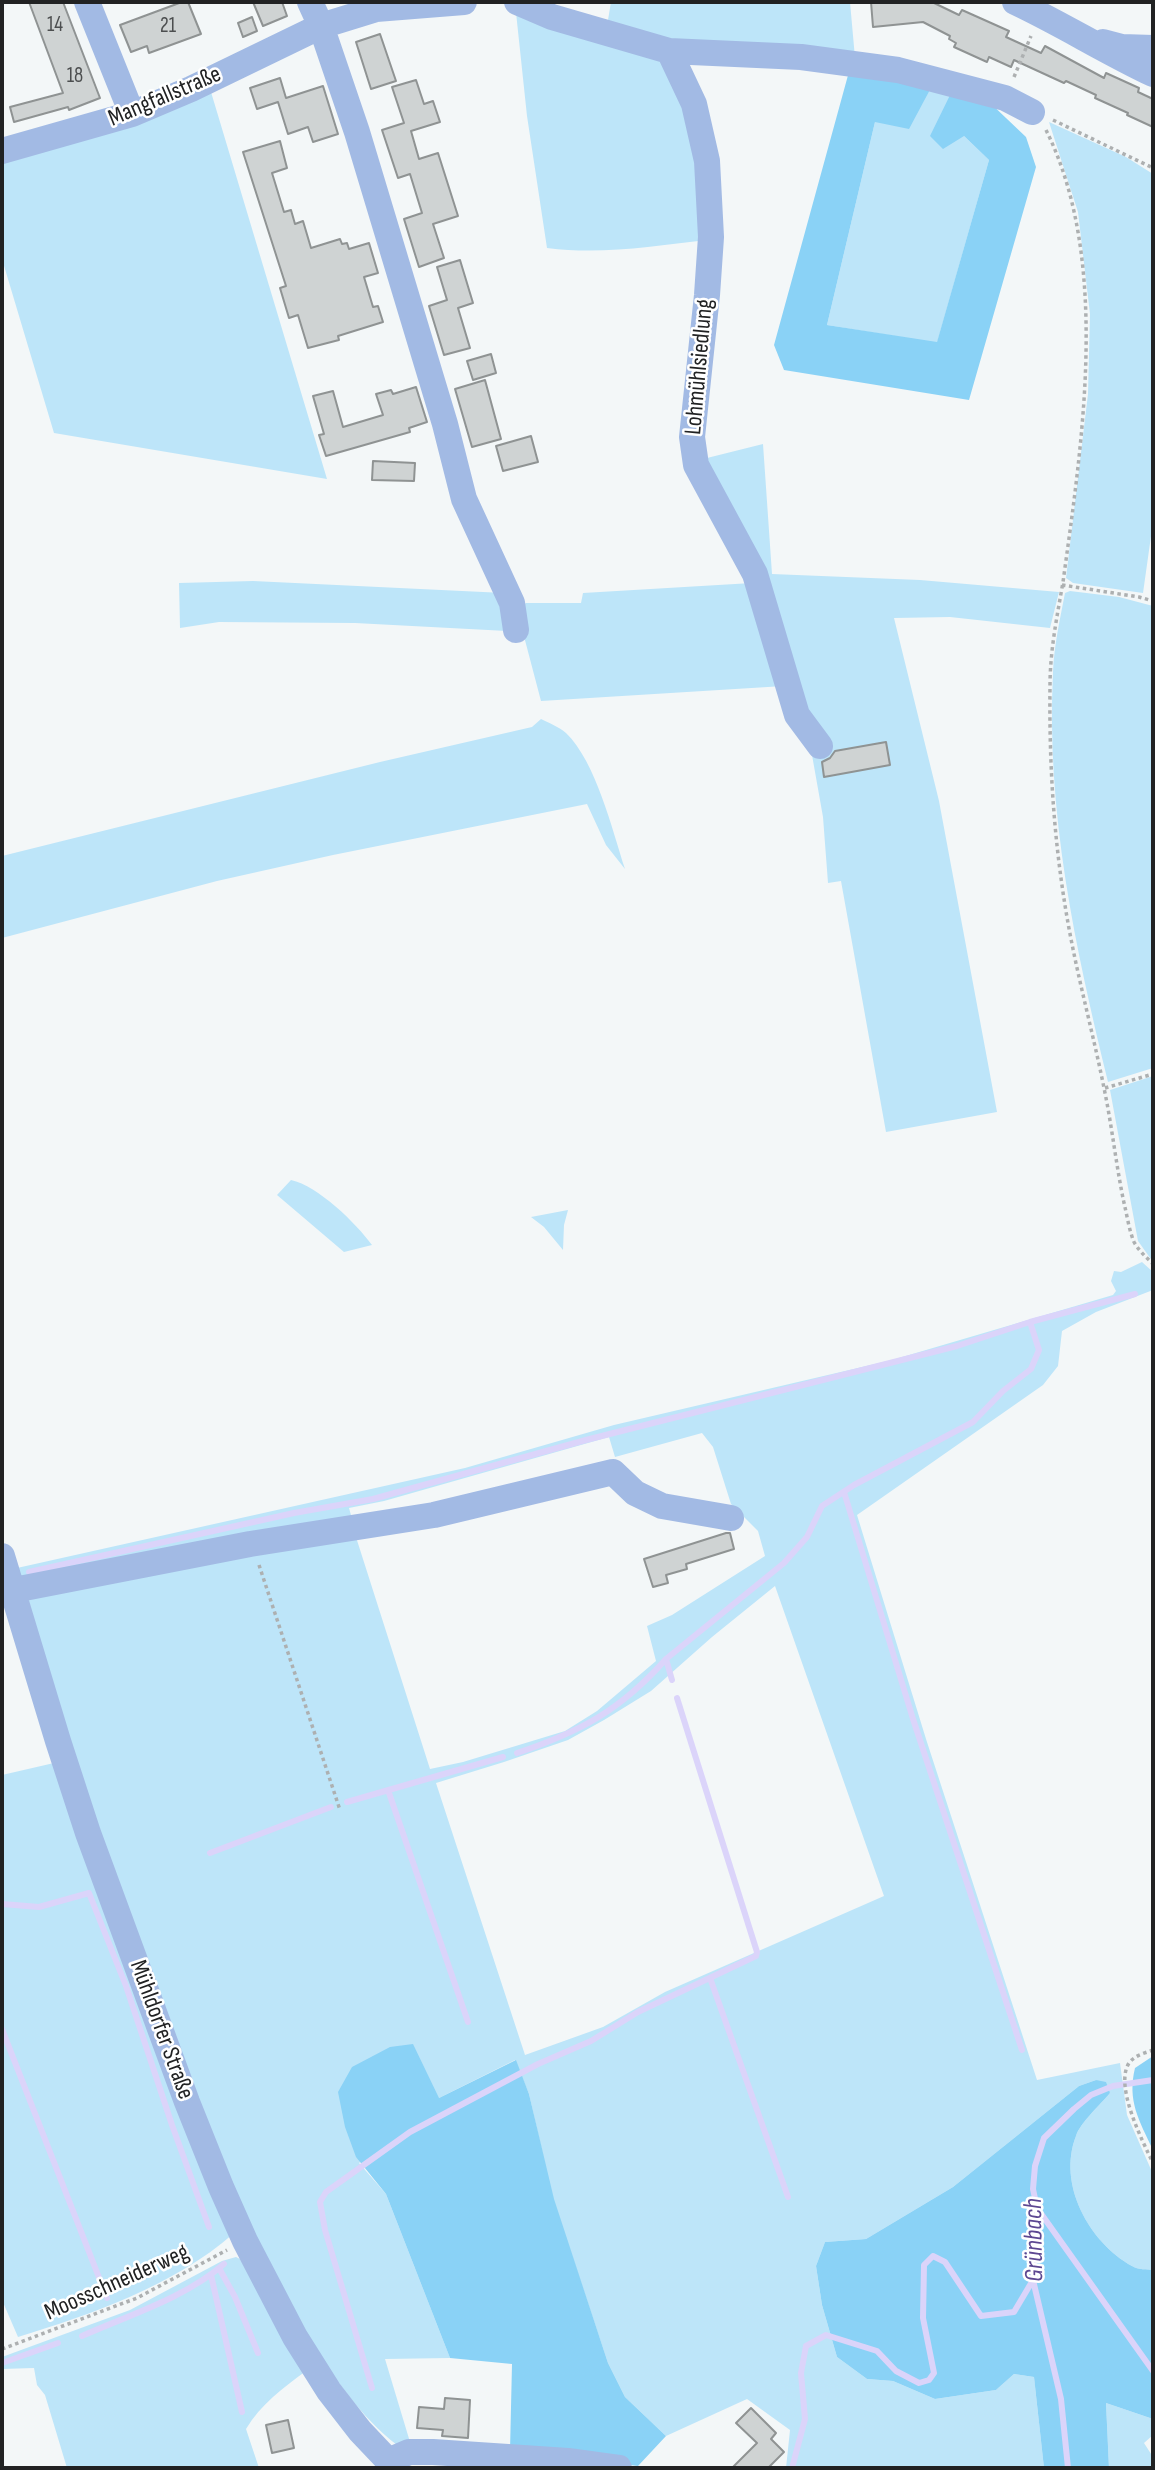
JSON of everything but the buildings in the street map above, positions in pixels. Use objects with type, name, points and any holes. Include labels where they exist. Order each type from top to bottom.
[{"type":"street","points":[[87,2],[132,114]]},
{"type":"street","points":[[310,2],[321,26],[357,132],[445,424],[464,499],[512,603],[516,630]]},
{"type":"street","points":[[321,26],[364,5],[464,2]]},
{"type":"street","points":[[517,2],[552,16],[669,51],[848,61],[898,70],[1005,98],[1032,112]]},
{"type":"street","points":[[1015,2],[1053,12],[1114,56],[1153,74]]},
{"type":"street","name":"Mangfallstraße","points":[[2,151],[132,114],[191,89],[321,26]]},
{"type":"street","points":[[1083,36],[1122,47],[1153,48]]},
{"type":"street","name":"Lohmühlsiedlung","points":[[669,51],[694,104],[707,162],[710,237],[707,295],[692,437],[696,465],[755,574],[797,715],[820,746]]},
{"type":"street","points":[[14,1590],[250,1544],[434,1515],[613,1472],[635,1493],[663,1506],[731,1518]]},
{"type":"street","name":"Mühldorfer Straße","points":[[2,1556],[58,1741],[102,1872],[187,2102],[245,2241],[295,2337],[328,2391],[392,2465]]},
{"type":"street","points":[[392,2465],[409,2452],[433,2452],[568,2461],[620,2468]]},
{"type":"path","points":[[1005,98],[1053,12]]},
{"type":"path","points":[[1032,112],[1117,149],[1153,169]]},
{"type":"path","points":[[1032,112],[1044,124],[1054,145],[1079,239],[1086,343],[1084,390],[1062,585],[1051,649],[1052,800],[1068,924],[1105,1088],[1119,1180],[1134,1241],[1141,1253],[1153,1264]]},
{"type":"path","points":[[1062,585],[1153,601]]},
{"type":"path","points":[[1105,1088],[1153,1074]]},
{"type":"path","points":[[250,1544],[265,1580],[340,1810]]},
{"type":"path","points":[[1153,2050],[1135,2057],[1127,2066],[1126,2073],[1128,2095],[1138,2133],[1153,2163]]},
{"type":"path","name":"Moosschneiderweg","points":[[2,2350],[137,2298],[245,2241]]},
{"type":"shaded area","points":[[611,2],[850,2],[855,58],[704,50],[607,26]]},
{"type":"shaded area","points":[[515,3],[669,51],[682,74],[707,240],[588,251],[547,248],[527,116]]},
{"type":"shaded area","points":[[850,68],[933,84],[909,129],[875,122],[827,325],[937,342],[989,160],[964,136],[943,149],[930,136],[953,89],[986,99],[1026,137],[1036,167],[969,400],[784,370],[774,345]]},
{"type":"shaded area","points":[[933,84],[953,89],[964,136],[989,160],[937,343],[827,325],[875,122]]},
{"type":"shaded area","points":[[211,92],[327,479],[54,433],[2,259],[2,158]]},
{"type":"shaded area","points":[[1049,122],[1126,157],[1153,174],[1153,522],[1143,593],[1073,583],[1066,578],[1088,394],[1090,314],[1078,212]]},
{"type":"shaded area","points":[[763,444],[772,574],[920,580],[1059,592],[1050,628],[950,617],[894,618],[939,801],[997,1112],[886,1132],[841,881],[828,883],[823,817],[812,755],[699,460]]},
{"type":"shaded area","points":[[253,581],[504,593],[507,631],[355,623],[219,622],[180,628],[179,583]]},
{"type":"shaded area","points":[[752,583],[784,686],[541,701],[521,625],[520,607],[526,603],[581,603],[583,593]]},
{"type":"shaded area","points":[[1070,591],[1119,597],[1153,606],[1153,1068],[1108,1082],[1074,930],[1065,879],[1054,777],[1054,662],[1065,593]]},
{"type":"shaded area","points":[[541,719],[566,733],[586,761],[602,797],[625,869],[606,845],[587,804],[217,881],[2,938],[2,856],[532,727]]},
{"type":"shaded area","points":[[1153,1076],[1153,1262],[1138,1241],[1110,1090]]},
{"type":"shaded area","points":[[291,1180],[313,1190],[336,1206],[372,1245],[344,1252],[277,1195]]},
{"type":"shaded area","points":[[568,1210],[564,1225],[563,1250],[544,1227],[531,1217]]},
{"type":"shaded area","points":[[1142,1262],[1153,1272],[1153,1290],[1096,1312],[1062,1331],[1058,1366],[1043,1385],[857,1515],[926,1739],[1037,2080],[1120,2063],[1127,2115],[1153,2174],[1153,2270],[1132,2266],[1102,2242],[1090,2227],[1074,2192],[1071,2154],[1076,2136],[1110,2093],[1096,2080],[1079,2086],[953,2187],[866,2239],[825,2242],[816,2266],[822,2305],[837,2357],[867,2379],[893,2381],[935,2399],[996,2390],[1014,2374],[1034,2377],[1044,2468],[786,2468],[790,2430],[747,2399],[666,2436],[625,2397],[608,2363],[553,2199],[529,2094],[515,2060],[439,2098],[359,2163],[386,2194],[450,2358],[385,2359],[410,2442],[397,2445],[348,2395],[306,2333],[270,2266],[230,2176],[115,1882],[27,1599],[355,1534],[430,1769],[463,1762],[565,1731],[597,1711],[656,1661],[647,1626],[672,1615],[765,1556],[758,1531],[731,1504],[713,1447],[702,1433],[615,1457],[609,1437],[384,1501],[349,1508],[354,1526],[23,1581],[17,1568],[465,1468],[614,1425],[892,1360],[1113,1295],[1116,1291],[1111,1281],[1114,1271],[1121,1272]],"holes":[[[775,1586],[884,1896],[665,1992],[603,2027],[525,2055],[436,1783],[568,1740],[604,1720],[651,1691]]]},
{"type":"shaded area","points":[[54,1763],[233,2234],[185,2269],[131,2296],[74,2319],[18,2337],[2,2300],[2,1775]]},
{"type":"shaded area","points":[[413,2044],[439,2098],[516,2060],[529,2094],[554,2199],[608,2363],[625,2397],[666,2436],[638,2466],[510,2451],[512,2364],[450,2358],[386,2194],[356,2157],[345,2127],[338,2092],[352,2067],[390,2047]]},
{"type":"shaded area","points":[[1153,2056],[1153,2150],[1136,2110],[1132,2091],[1135,2068]]},
{"type":"shaded area","points":[[1096,2080],[1106,2082],[1110,2093],[1076,2136],[1071,2154],[1074,2192],[1090,2227],[1102,2242],[1132,2266],[1153,2270],[1153,2419],[1106,2403],[1109,2468],[1044,2468],[1034,2377],[1014,2374],[996,2390],[935,2399],[893,2381],[867,2379],[837,2357],[822,2305],[816,2266],[825,2242],[866,2239],[953,2187],[1079,2086]]},
{"type":"shaded area","points":[[236,2257],[240,2259],[306,2371],[266,2404],[246,2429],[259,2468],[67,2468],[45,2395],[37,2385],[34,2368],[2,2369],[2,2357],[130,2310],[222,2261]]},
{"type":"shaded area","points":[[1106,2403],[1153,2419],[1153,2435],[1144,2443],[1153,2457],[1153,2468],[1109,2468]]},
{"type":"waterway","points":[[29,1572],[294,1513],[373,1499],[586,1440],[957,1346],[1030,1322],[1135,1294]]},
{"type":"waterway","points":[[517,1753],[561,1737],[616,1706],[666,1659],[784,1563],[807,1537],[822,1506],[854,1485],[973,1422],[1003,1391],[1031,1369],[1039,1350],[1030,1322]]},
{"type":"waterway","points":[[844,1492],[913,1719],[1022,2050]]},
{"type":"waterway","points":[[666,1659],[672,1680]]},
{"type":"waterway","points":[[372,2388],[325,2230],[320,2202],[326,2192],[410,2132],[538,2064],[591,2041],[638,2012],[756,1956],[757,1952],[677,1698]]},
{"type":"waterway","points":[[347,1802],[503,1757]]},
{"type":"waterway","points":[[388,1790],[468,2022]]},
{"type":"waterway","points":[[210,1853],[331,1807]]},
{"type":"waterway","points":[[2,1904],[39,1907],[89,1893],[126,1986],[209,2227]]},
{"type":"waterway","points":[[710,1978],[788,2197]]},
{"type":"waterway","points":[[2,2029],[107,2298]]},
{"type":"waterway","name":"Grünbach","points":[[1068,2468],[1061,2399],[1033,2280],[1037,2208],[1033,2189],[1035,2166],[1044,2138],[1091,2095],[1113,2086],[1153,2080]]},
{"type":"waterway","points":[[1037,2208],[1153,2371]]},
{"type":"waterway","points":[[792,2468],[805,2419],[801,2373],[806,2346],[826,2335],[877,2351],[896,2371],[919,2383],[929,2380],[934,2373],[923,2318],[924,2265],[933,2256],[945,2262],[981,2316],[1014,2312],[1033,2280]]},
{"type":"waterway","points":[[82,2336],[192,2287],[224,2264]]},
{"type":"waterway","points":[[219,2268],[235,2297],[258,2353]]},
{"type":"waterway","points":[[211,2275],[242,2412]]},
{"type":"waterway","points":[[2,2363],[58,2343]]}]
